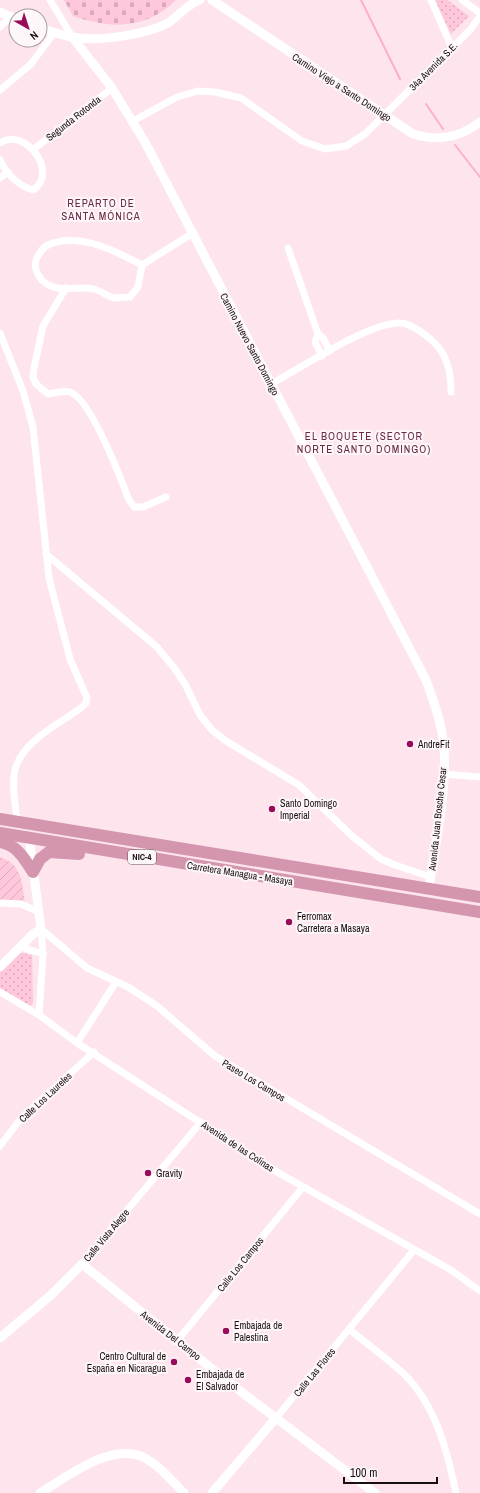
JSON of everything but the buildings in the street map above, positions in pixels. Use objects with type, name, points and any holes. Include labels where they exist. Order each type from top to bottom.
[{"type":"highway","name":"Carretera Managua - Masaya","points":[[0,819],[430,883],[480,897]]},
{"type":"highway","points":[[0,824],[21,827],[29,837],[32,833],[38,832],[119,842],[137,840]]},
{"type":"highway","name":"Carretera Managua - Masaya","points":[[0,833],[480,912]]},
{"type":"highway","points":[[0,842],[9,844],[18,851],[32,872],[40,859],[49,852],[125,860],[146,858]]},
{"type":"street","points":[[50,0],[73,38]]},
{"type":"street","points":[[48,30],[73,38],[120,36],[149,31],[169,22],[189,6],[200,0]]},
{"type":"street","name":"Camino Viejo a Santo Domingo","points":[[212,0],[413,134],[433,138],[457,136],[480,123]]},
{"type":"street","points":[[431,0],[452,48]]},
{"type":"street","points":[[462,0],[480,13]]},
{"type":"street","name":"34a Avenida S.E.","points":[[133,121],[177,97],[198,91],[215,92],[241,98],[302,141],[325,149],[346,146],[365,134],[452,48],[480,16]]},
{"type":"street","points":[[0,90],[31,64],[54,32]]},
{"type":"street","name":"Camino Nuevo Santo Domingo","points":[[73,38],[112,88],[133,121],[415,658]]},
{"type":"street","name":"Segunda Rotonda","points":[[34,149],[112,88]]},
{"type":"street","points":[[0,143],[4,140],[12,139],[34,149],[41,162],[42,177],[39,186],[33,190],[26,188],[8,172],[0,160]]},
{"type":"street","points":[[0,178],[8,172]]},
{"type":"street","points":[[142,265],[115,250],[90,243],[64,241],[44,247],[35,259],[34,268],[39,278],[58,289],[94,289],[114,298],[130,297],[138,287],[142,265],[193,233]]},
{"type":"street","points":[[288,248],[318,334],[323,338],[330,351]]},
{"type":"street","points":[[66,288],[43,326],[34,368],[33,377],[36,384],[48,394],[70,392],[76,396],[97,424],[129,500],[134,507],[143,507],[166,497]]},
{"type":"street","points":[[271,384],[372,329],[386,323],[402,323],[423,332],[435,342],[445,358],[451,374],[451,392]]},
{"type":"street","points":[[0,333],[24,391],[33,427],[49,578],[60,626],[70,659],[87,698],[86,703],[81,708],[36,740],[24,751],[15,769],[14,787],[17,822]]},
{"type":"street","points":[[318,334],[315,342],[322,356]]},
{"type":"street","points":[[46,554],[157,647],[185,684],[200,715],[212,730],[226,741],[299,785],[352,836],[381,859],[430,883]]},
{"type":"street","name":"Avenida Juan Bosche Cesar","points":[[415,658],[433,698],[440,720],[444,748],[444,774],[430,883]]},
{"type":"street","points":[[444,774],[480,777]]},
{"type":"street","points":[[29,837],[43,954],[39,1015]]},
{"type":"street","points":[[0,903],[21,904],[38,912]]},
{"type":"street","points":[[0,967],[22,947],[33,934],[41,929]]},
{"type":"street","name":"Paseo Los Campos","points":[[41,929],[87,968],[128,987],[157,1006],[215,1056],[480,1214]]},
{"type":"street","points":[[22,947],[43,954]]},
{"type":"street","points":[[77,1042],[116,982]]},
{"type":"street","name":"Avenida de las Colinas","points":[[0,992],[39,1015],[77,1042],[277,1172],[451,1270],[480,1291]]},
{"type":"street","name":"Calle Los Laureles","points":[[0,1146],[22,1117],[94,1052]]},
{"type":"street","name":"Calle Vista Alegre","points":[[0,1338],[50,1296],[82,1264],[201,1122]]},
{"type":"street","name":"Calle Los Campos","points":[[177,1341],[303,1187]]},
{"type":"street","name":"Calle Las Flores","points":[[212,1493],[276,1418],[414,1250]]},
{"type":"street","name":"Avenida Del Campo","points":[[82,1264],[177,1341],[375,1493]]},
{"type":"street","points":[[349,1329],[403,1373],[419,1390],[438,1428],[448,1456],[456,1493]]},
{"type":"street","points":[[40,1493],[94,1462],[114,1453],[129,1452],[143,1457],[158,1468],[184,1493]]},
{"type":"green space","points":[[64,0],[176,0],[164,10],[140,22],[114,25],[73,16]]},
{"type":"green space","points":[[435,0],[447,0],[469,16],[451,34]]},
{"type":"green space","points":[[0,857],[13,864],[17,869],[22,882],[25,903],[0,902]]},
{"type":"green space","points":[[18,952],[32,955],[33,1003],[30,1006],[0,989],[0,967]]},
{"type":"waterway","points":[[361,0],[400,79]]},
{"type":"waterway","points":[[426,104],[443,129]]},
{"type":"waterway","points":[[455,145],[480,177]]},
{"type":"place","name":"AndreFit","points":[[410,744]]},
{"type":"place","name":"Santo Domingo Imperial","points":[[272,809]]},
{"type":"place","name":"Ferromax Carretera a Masaya","points":[[289,922]]},
{"type":"place","name":"Gravity","points":[[148,1173]]},
{"type":"place","name":"Embajada de Palestina","points":[[226,1331]]},
{"type":"place","name":"Centro Cultural de España en Nicaragua","points":[[174,1362]]},
{"type":"place","name":"Embajada de El Salvador","points":[[188,1380]]},
{"type":"district","name":"REPARTO DE SANTA MÓNICA","points":[[101,209]]},
{"type":"district","name":"EL BOQUETE (SECTOR NORTE SANTO DOMINGO)","points":[[364,442]]}]
